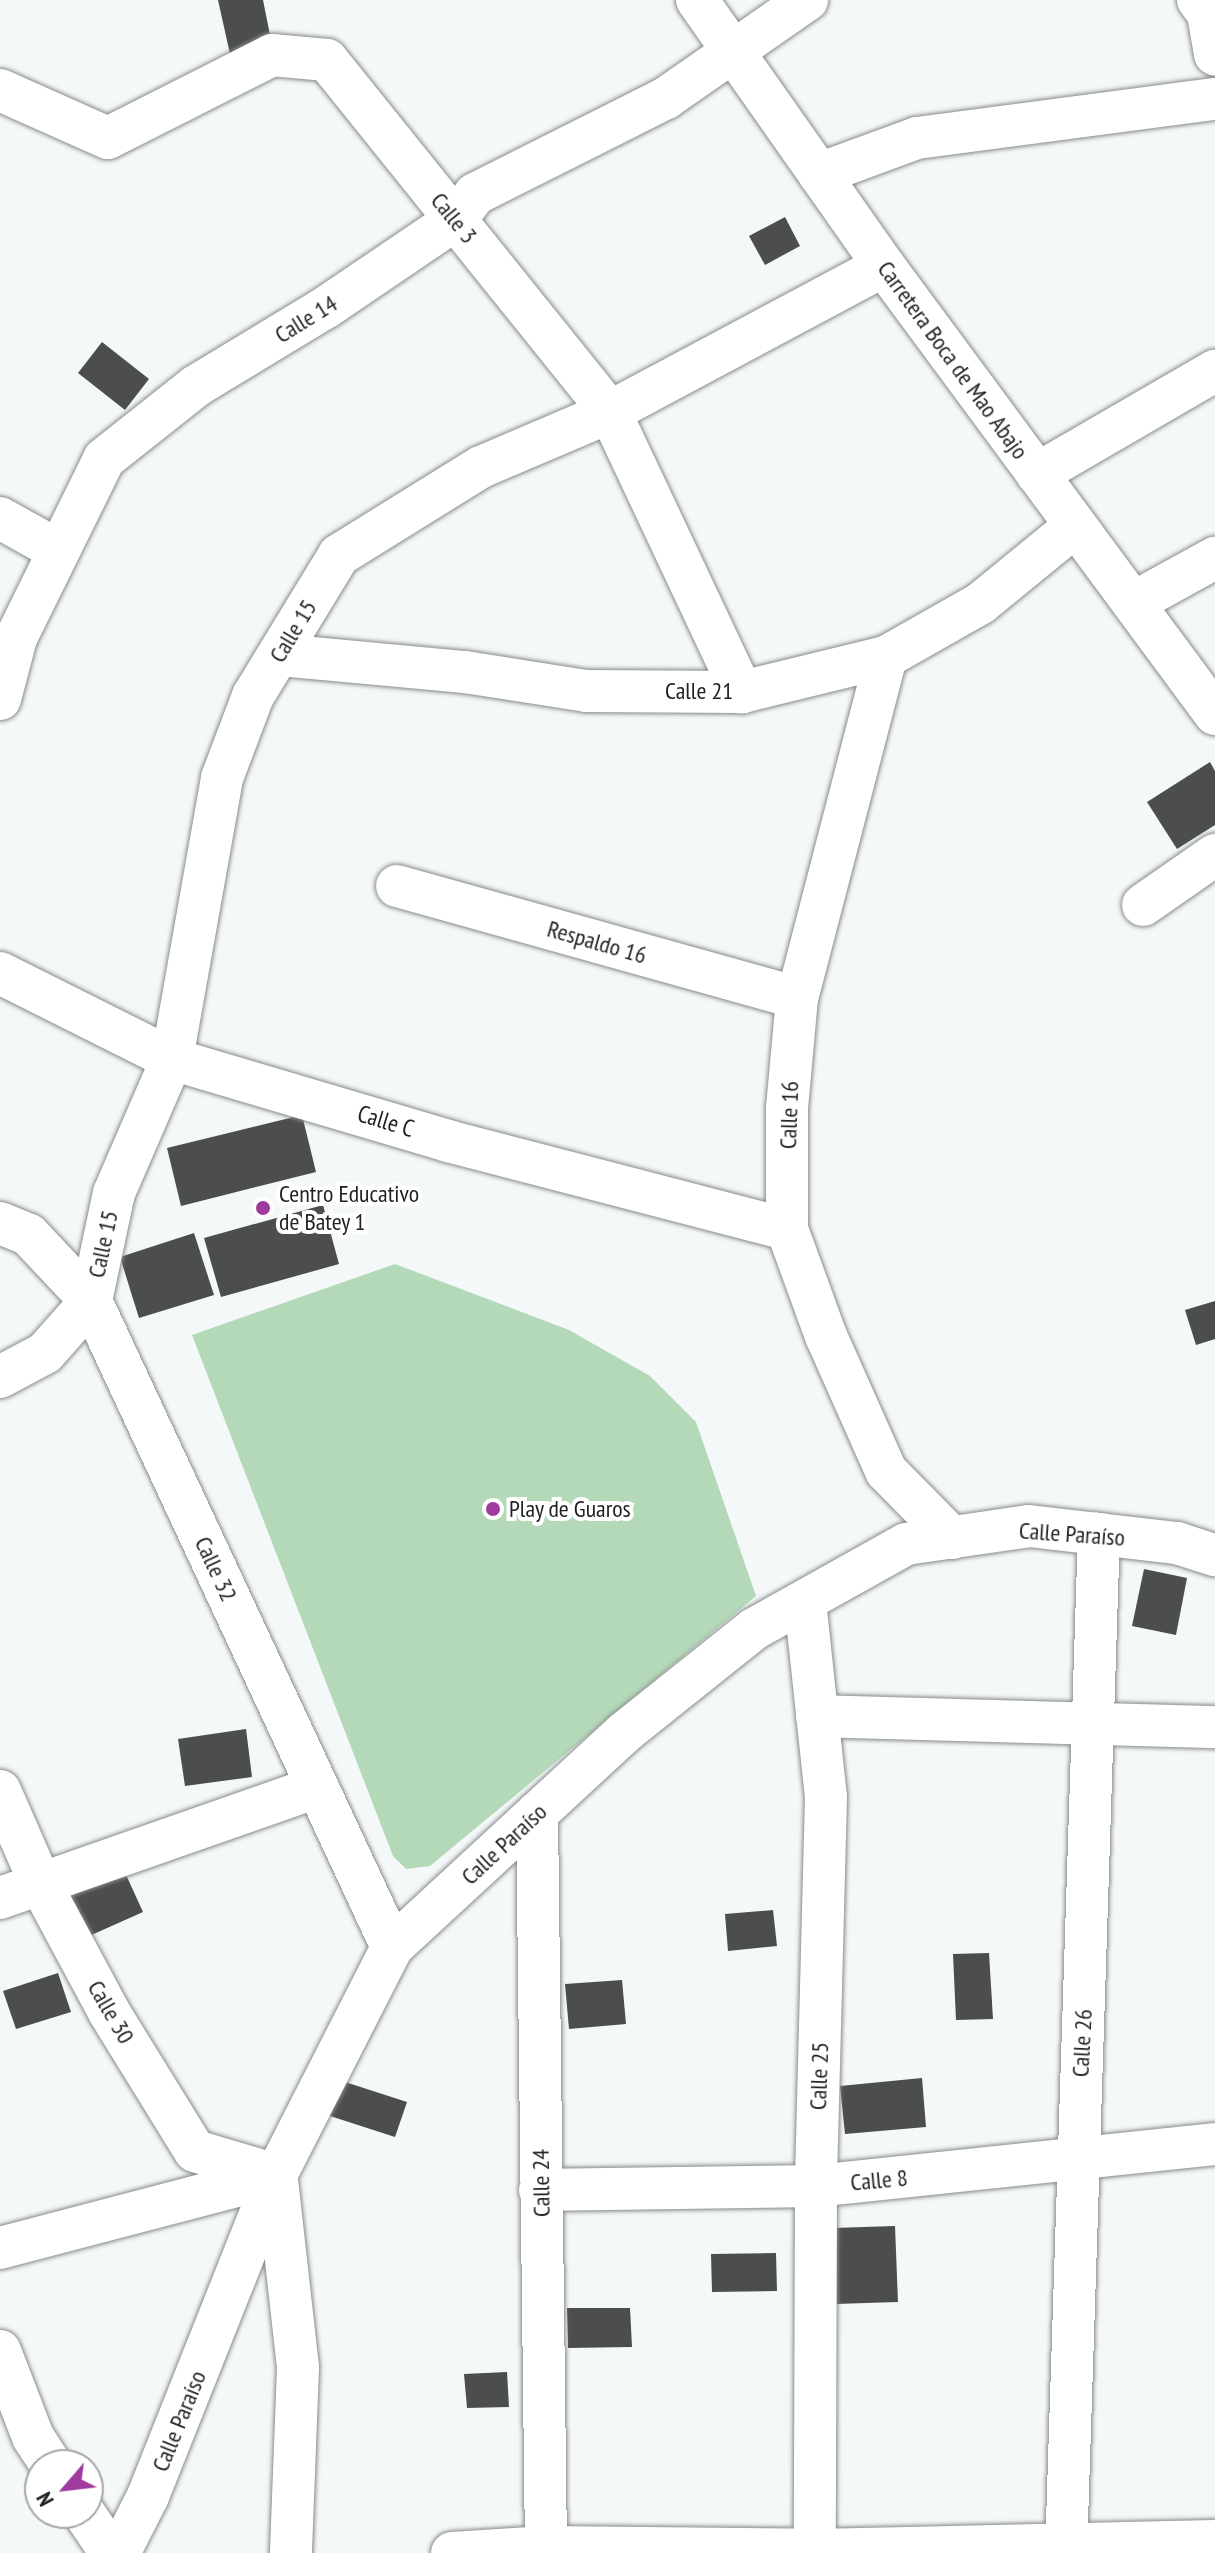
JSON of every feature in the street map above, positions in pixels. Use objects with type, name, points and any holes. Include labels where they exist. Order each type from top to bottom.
[{"type":"street","name":"Carretera Boca de Mao Abajo","points":[[697,0],[884,266],[1215,714]]},
{"type":"street","name":"Calle 14","points":[[0,699],[16,638],[56,549],[104,459],[196,386],[325,308],[455,220],[475,194],[666,98],[807,0]]},
{"type":"street","points":[[1198,0],[1208,14],[1215,54]]},
{"type":"street","name":"Calle 3","points":[[0,90],[108,138],[272,55],[327,60],[610,412],[742,692]]},
{"type":"street","points":[[819,174],[917,138],[1215,99]]},
{"type":"street","name":"Calle 15","points":[[91,1301],[114,1193],[172,1059],[222,778],[253,696],[339,555],[481,467],[610,412],[884,266]]},
{"type":"street","points":[[1037,474],[1215,371]]},
{"type":"street","points":[[0,518],[56,549]]},
{"type":"street","name":"Calle 21","points":[[280,655],[465,672],[586,691],[742,692],[886,657],[981,603],[1075,526]]},
{"type":"street","points":[[1133,603],[1215,558]]},
{"type":"street","name":"Calle 16","points":[[886,657],[797,998],[787,1108],[787,1229],[826,1336],[886,1471],[952,1538]]},
{"type":"street","points":[[1143,905],[1215,855]]},
{"type":"street","name":"Respaldo 16","points":[[397,886],[797,998]]},
{"type":"street","name":"Calle C","points":[[0,973],[39,997],[172,1059],[448,1141],[787,1229]]},
{"type":"street","name":"Calle 32","points":[[0,1223],[29,1235],[91,1301],[392,1947]]},
{"type":"street","points":[[0,1377],[45,1353],[91,1301]]},
{"type":"street","name":"Calle Paraíso","points":[[119,2553],[148,2496],[276,2175],[392,1947],[625,1732],[754,1629],[906,1544],[1029,1526],[1177,1543],[1215,1555]]},
{"type":"street","name":"Calle 26","points":[[1066,2548],[1076,2162],[1099,1534]]},
{"type":"street","name":"Calle 25","points":[[805,1601],[826,1797],[816,2186],[815,2552]]},
{"type":"street","points":[[817,1716],[1215,1727]]},
{"type":"street","points":[[0,1898],[317,1787]]},
{"type":"street","name":"Calle 30","points":[[0,1791],[41,1885],[109,2012],[195,2151],[276,2175]]},
{"type":"street","name":"Calle 24","points":[[537,1813],[546,2550]]},
{"type":"street","name":"Calle 8","points":[[540,2190],[816,2186],[1076,2162],[1215,2144]]},
{"type":"street","points":[[0,2248],[276,2175],[298,2368],[291,2553]]},
{"type":"street","points":[[0,2351],[33,2437],[41,2449]]},
{"type":"street","points":[[95,2529],[111,2553]]},
{"type":"street","points":[[452,2553],[546,2550],[815,2552],[1066,2548],[1215,2541]]},
{"type":"green space","name":"Play de Guaros","points":[[395,1264],[569,1330],[650,1376],[696,1422],[756,1596],[430,1866],[406,1869],[393,1856],[192,1335]]},
{"type":"building","points":[[218,0],[263,0],[272,45],[230,54]]},
{"type":"building","points":[[785,217],[800,246],[765,265],[749,236]]},
{"type":"building","points":[[102,342],[149,379],[125,410],[78,373]]},
{"type":"building","points":[[1210,762],[1215,771],[1215,825],[1177,849],[1147,802]]},
{"type":"building","points":[[302,1115],[316,1172],[181,1206],[167,1148]]},
{"type":"building","points":[[323,1205],[339,1264],[221,1297],[204,1238]]},
{"type":"building","points":[[194,1233],[214,1295],[139,1318],[120,1257]]},
{"type":"building","points":[[1215,1301],[1215,1339],[1196,1345],[1185,1310]]},
{"type":"building","points":[[1144,1569],[1187,1578],[1176,1635],[1132,1626]]},
{"type":"building","points":[[246,1729],[252,1777],[185,1786],[178,1739]]},
{"type":"building","points":[[122,1866],[143,1912],[87,1937],[65,1888]]},
{"type":"building","points":[[773,1910],[777,1946],[728,1951],[725,1914]]},
{"type":"building","points":[[989,1953],[993,2019],[956,2020],[953,1954]]},
{"type":"building","points":[[58,1973],[71,2012],[16,2029],[3,1991]]},
{"type":"building","points":[[622,1980],[626,2024],[569,2029],[565,1984]]},
{"type":"building","points":[[922,2078],[926,2127],[845,2134],[840,2086]]},
{"type":"building","points":[[339,2080],[407,2102],[395,2137],[327,2115]]},
{"type":"building","points":[[895,2226],[898,2302],[835,2304],[833,2228]]},
{"type":"building","points":[[776,2253],[777,2291],[712,2292],[711,2254]]},
{"type":"building","points":[[567,2308],[630,2308],[632,2347],[568,2348]]},
{"type":"building","points":[[507,2372],[509,2407],[467,2408],[464,2374]]},
{"type":"place","name":"Centro Educativo de Batey 1","points":[[263,1208]]},
{"type":"place","name":"Play de Guaros","points":[[493,1509]]}]
